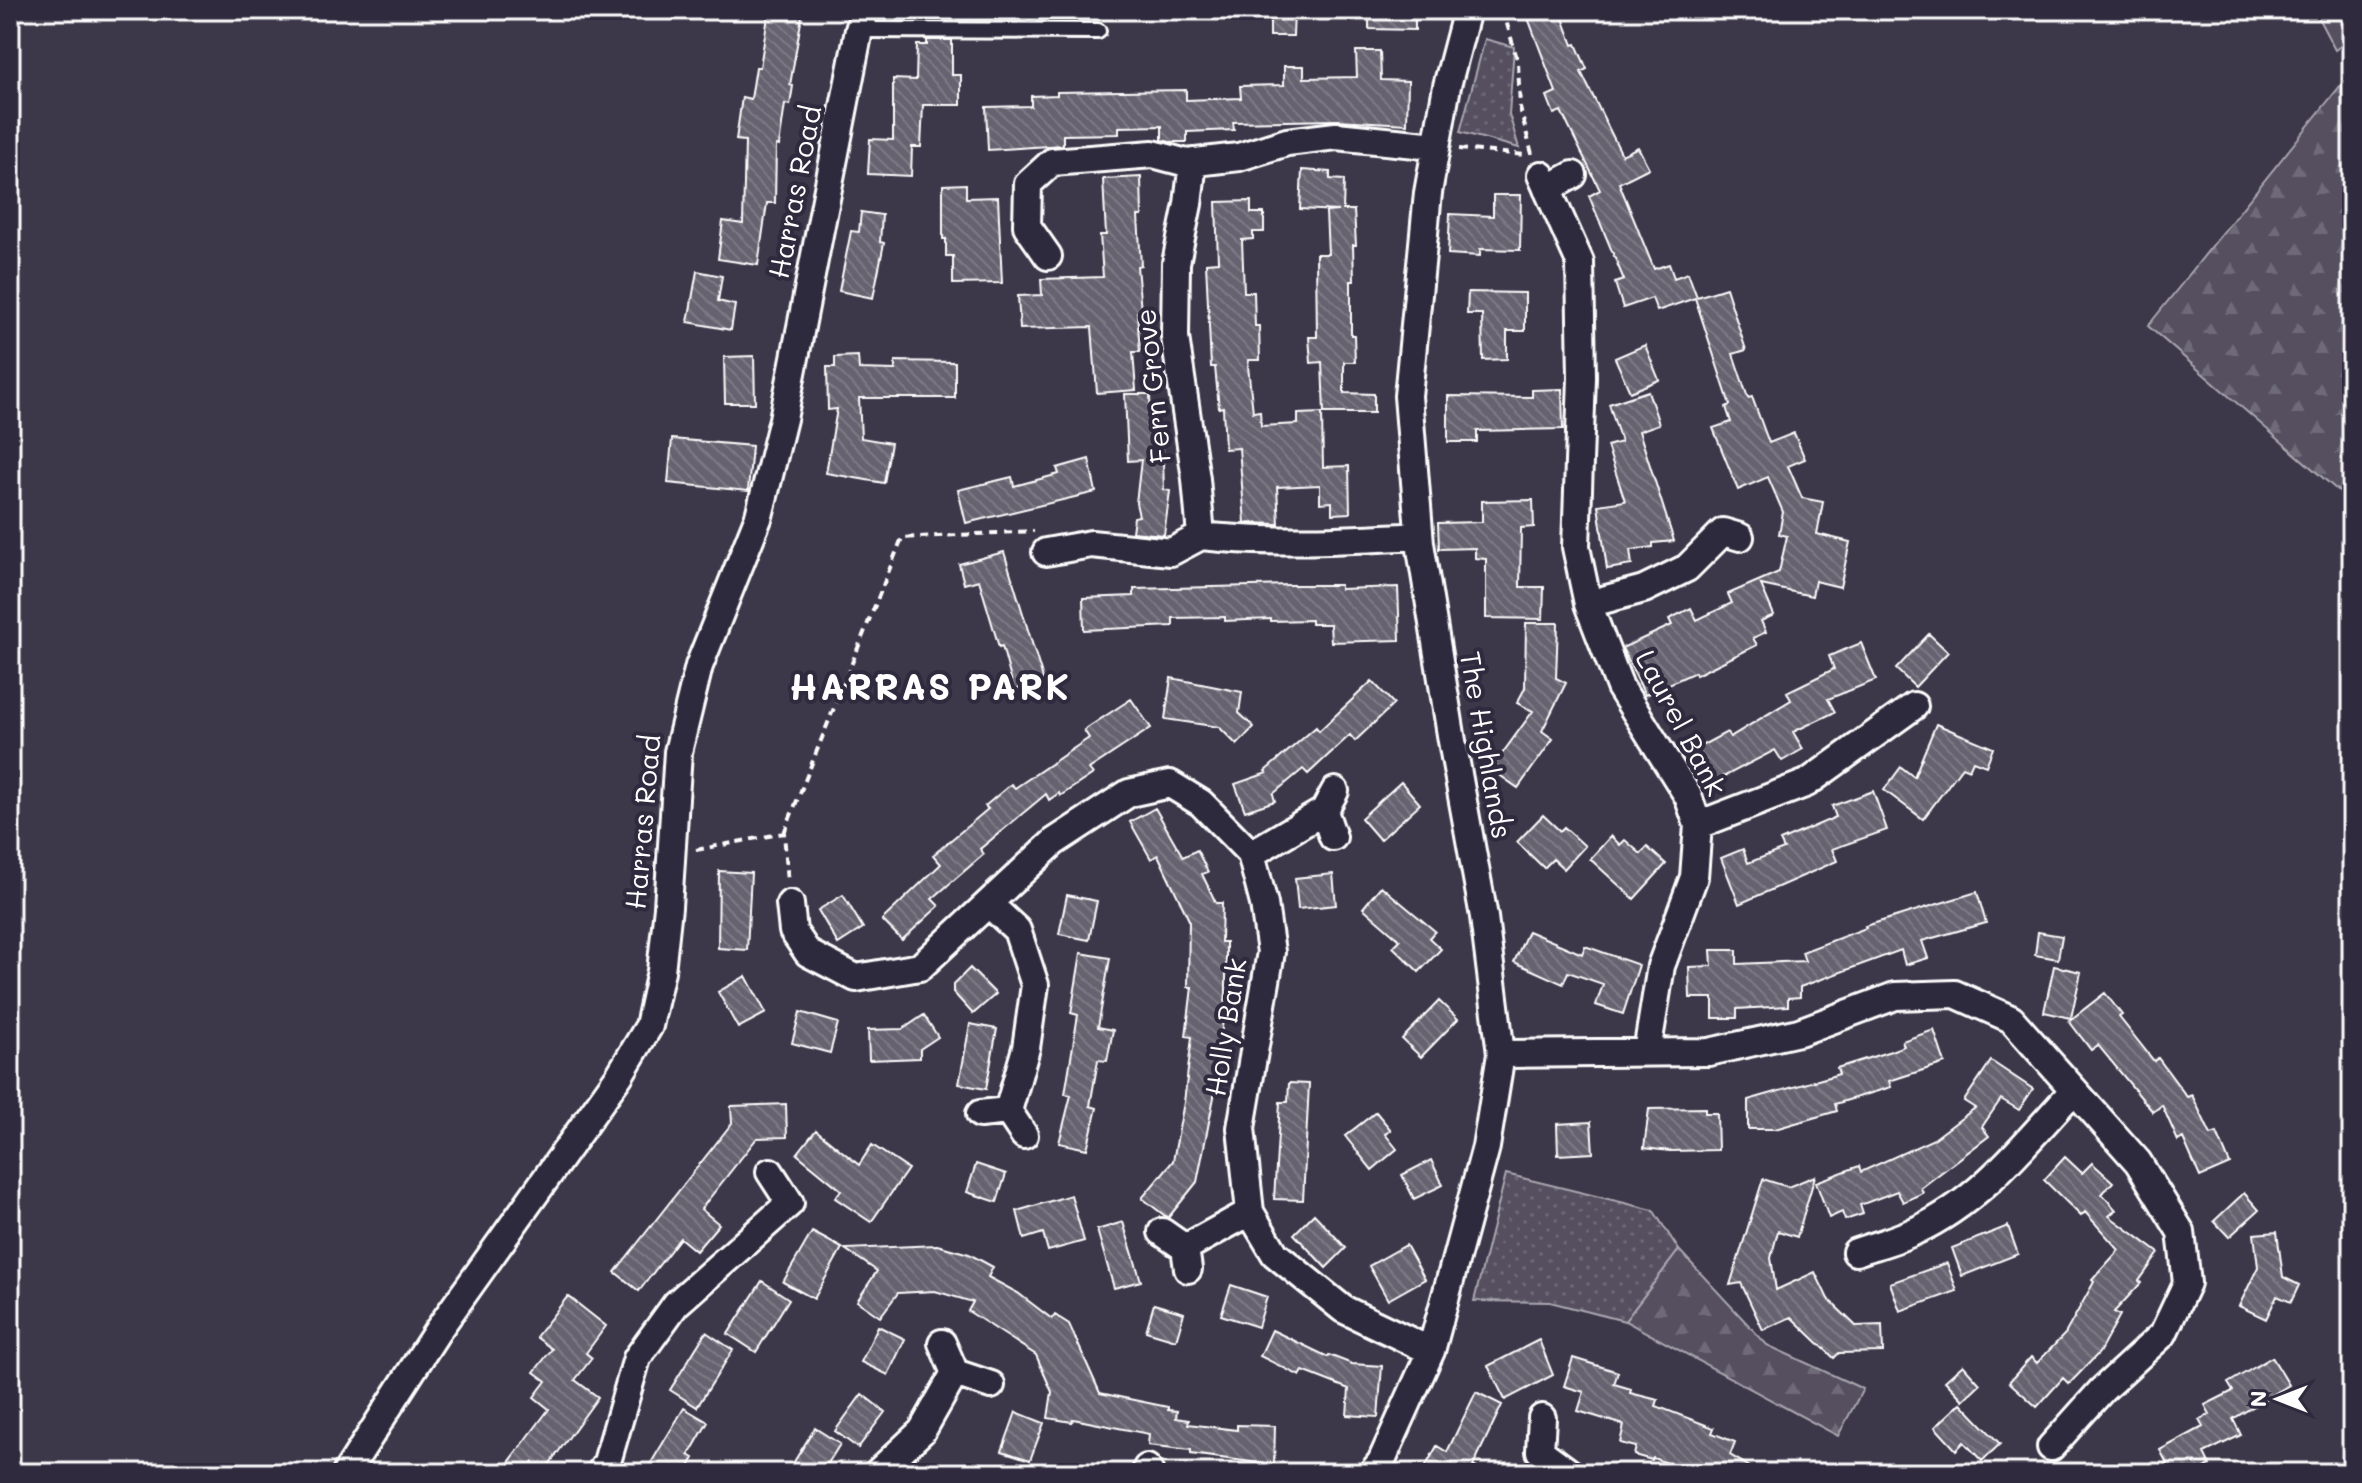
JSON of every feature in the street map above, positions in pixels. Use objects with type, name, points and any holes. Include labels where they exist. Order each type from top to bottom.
[{"type":"street","name":"The Highlands","points":[[1372,1473],[1381,1462],[1431,1351],[1486,1147],[1501,1054],[1484,917],[1419,536],[1408,396],[1428,193],[1447,86],[1467,10]]},
{"type":"street","name":"Harras Road","points":[[346,1473],[438,1330],[619,1076],[649,1026],[661,971],[678,752],[699,666],[759,516],[783,419],[862,20]]},
{"type":"street","points":[[1048,256],[1027,226],[1028,184],[1052,162],[1153,154],[1193,162],[1239,157],[1287,142],[1336,136],[1436,146]]},
{"type":"street","name":"Fern Grove","points":[[1193,162],[1176,263],[1175,337],[1196,479],[1201,536]]},
{"type":"street","points":[[1540,173],[1573,175]]},
{"type":"street","name":"Laurel Bank","points":[[1540,173],[1580,262],[1582,377],[1576,547],[1588,604],[1620,687],[1688,796],[1698,825],[1694,877],[1661,966],[1647,1052]]},
{"type":"street","points":[[1588,604],[1644,589],[1687,568],[1723,532],[1740,537]]},
{"type":"street","points":[[1045,550],[1091,544],[1171,552],[1201,536],[1249,541],[1319,542],[1419,536]]},
{"type":"street","points":[[1698,825],[1807,783],[1914,706]]},
{"type":"street","points":[[790,904],[792,950],[808,953],[856,978],[920,967],[1054,842],[1129,793],[1170,784],[1201,803],[1251,854],[1330,801],[1333,837]]},
{"type":"street","name":"Holly Bank","points":[[1251,854],[1271,952],[1241,1128],[1250,1212],[1275,1254],[1343,1309],[1431,1351]]},
{"type":"street","points":[[989,904],[1017,930],[1035,985],[1026,1048],[1008,1111],[1024,1135]]},
{"type":"street","points":[[1501,1054],[1709,1052],[1799,1032],[1895,996],[1955,994],[2011,1019],[2138,1162],[2181,1232],[2187,1283],[2163,1334],[2102,1390],[2048,1447]]},
{"type":"street","points":[[1849,1253],[1916,1231],[1959,1204],[2016,1155],[2073,1091]]},
{"type":"street","points":[[980,1114],[1008,1111]]},
{"type":"street","points":[[600,1473],[607,1462],[637,1358],[676,1304],[801,1206],[770,1172]]},
{"type":"street","points":[[1162,1232],[1186,1259],[1250,1212]]},
{"type":"street","points":[[942,1343],[955,1373],[991,1385]]},
{"type":"street","points":[[877,1473],[922,1431],[955,1373]]},
{"type":"street","points":[[1542,1418],[1528,1457],[1570,1473]]},
{"type":"lane","points":[[862,20],[1098,31]]},
{"type":"path","points":[[1503,10],[1518,62],[1520,108],[1540,173]]},
{"type":"path","points":[[1436,146],[1540,173]]},
{"type":"path","points":[[790,904],[784,833],[902,538],[1045,550]]},
{"type":"path","points":[[670,855],[784,833]]},
{"type":"green space","points":[[2314,10],[2352,10],[2352,38],[2335,50]]},
{"type":"green space","points":[[1485,39],[1514,47],[1509,114],[1519,148],[1460,132]]},
{"type":"green space","points":[[2352,71],[2352,503],[2148,326]]},
{"type":"green space","points":[[1506,1174],[1653,1210],[1679,1250],[1625,1321],[1550,1302],[1474,1301]]},
{"type":"green space","points":[[1679,1250],[1767,1345],[1863,1389],[1838,1436],[1625,1321]]},
{"type":"building","points":[[769,10],[803,10],[790,85],[793,86],[790,105],[785,104],[779,146],[776,145],[775,203],[767,203],[758,265],[718,259],[723,221],[743,224],[745,141],[736,140],[742,97],[751,99],[756,67],[760,67]]},
{"type":"building","points":[[1369,10],[1415,10],[1415,30],[1369,29]]},
{"type":"building","points":[[1525,10],[1560,10],[1573,45],[1576,44],[1587,69],[1581,72],[1622,155],[1638,147],[1649,168],[1619,183],[1654,269],[1669,264],[1674,278],[1688,273],[1697,297],[1726,288],[1746,350],[1733,354],[1748,398],[1752,397],[1769,443],[1794,433],[1805,459],[1788,466],[1802,498],[1823,502],[1817,534],[1850,542],[1840,587],[1815,581],[1812,596],[1761,585],[1774,615],[1761,621],[1766,632],[1753,638],[1757,645],[1696,675],[1695,672],[1645,695],[1622,648],[1672,625],[1669,619],[1691,608],[1697,620],[1732,603],[1728,594],[1779,572],[1787,536],[1779,534],[1783,512],[1768,477],[1738,490],[1713,428],[1731,422],[1726,407],[1730,405],[1695,298],[1657,311],[1652,298],[1623,308],[1615,283],[1624,280],[1589,196],[1600,190],[1561,111],[1554,114],[1547,96],[1556,92]]},
{"type":"building","points":[[1270,12],[1294,12],[1293,36],[1270,36]]},
{"type":"building","points":[[927,40],[952,40],[952,75],[961,75],[961,105],[923,105],[921,147],[912,147],[911,176],[868,174],[870,139],[893,140],[893,79],[916,80],[917,45],[927,45]]},
{"type":"building","points":[[1356,51],[1380,51],[1381,80],[1408,81],[1407,124],[1337,120],[1233,122],[1234,130],[1187,132],[1187,142],[1162,140],[1162,126],[1119,127],[1119,134],[1063,135],[1063,145],[988,150],[986,107],[1031,106],[1031,96],[1057,95],[1057,92],[1186,90],[1186,100],[1241,98],[1240,86],[1284,85],[1284,66],[1304,66],[1304,78],[1357,77]]},
{"type":"building","points":[[1302,170],[1330,172],[1330,179],[1344,180],[1343,210],[1354,210],[1356,245],[1353,245],[1354,281],[1351,281],[1351,335],[1354,335],[1355,362],[1344,362],[1344,393],[1374,394],[1374,413],[1324,413],[1322,362],[1311,363],[1309,337],[1317,337],[1316,254],[1328,254],[1326,212],[1338,211],[1300,209]]},
{"type":"building","points":[[1141,177],[1142,216],[1138,216],[1141,265],[1137,266],[1141,311],[1137,312],[1140,352],[1133,352],[1136,390],[1097,393],[1092,327],[1020,329],[1018,296],[1042,295],[1041,279],[1103,277],[1100,235],[1106,235],[1103,179]]},
{"type":"building","points":[[966,184],[966,198],[998,197],[1002,283],[953,284],[953,256],[946,256],[946,239],[943,239],[943,185]]},
{"type":"building","points":[[1493,195],[1521,195],[1520,250],[1480,249],[1480,256],[1448,254],[1450,214],[1493,216]]},
{"type":"building","points":[[1251,201],[1251,213],[1264,213],[1264,232],[1253,232],[1253,239],[1242,240],[1244,292],[1254,292],[1255,326],[1259,326],[1260,360],[1249,360],[1248,366],[1253,412],[1260,411],[1261,426],[1298,424],[1298,414],[1322,413],[1323,467],[1349,466],[1350,513],[1332,514],[1332,502],[1320,503],[1320,485],[1277,487],[1279,524],[1245,523],[1239,448],[1225,449],[1223,407],[1219,408],[1215,367],[1211,367],[1206,263],[1218,262],[1216,202]]},
{"type":"building","points":[[861,212],[882,215],[880,242],[884,243],[873,298],[839,291],[851,231],[859,232]]},
{"type":"building","points":[[697,271],[722,276],[718,301],[735,305],[731,330],[688,322]]},
{"type":"building","points":[[1468,292],[1525,293],[1525,331],[1507,331],[1507,359],[1483,360],[1482,314],[1467,314]]},
{"type":"building","points":[[1645,345],[1659,380],[1630,392],[1615,358]]},
{"type":"building","points":[[754,356],[755,403],[725,403],[724,357]]},
{"type":"building","points":[[858,356],[859,369],[895,370],[895,361],[955,362],[955,398],[859,398],[861,438],[891,443],[884,483],[826,473],[837,409],[828,410],[827,367],[835,367],[835,357]]},
{"type":"building","points":[[1562,389],[1563,429],[1477,431],[1477,442],[1448,442],[1448,396],[1532,397],[1532,390]]},
{"type":"building","points":[[1648,391],[1659,424],[1639,431],[1674,541],[1630,550],[1632,565],[1607,569],[1598,505],[1625,501],[1607,446],[1621,442],[1609,404]]},
{"type":"building","points":[[1125,394],[1150,394],[1151,431],[1162,431],[1164,490],[1170,491],[1164,535],[1132,532],[1134,517],[1139,516],[1136,503],[1141,460],[1128,461]]},
{"type":"building","points":[[672,439],[752,446],[748,491],[668,483]]},
{"type":"building","points":[[1089,459],[1096,492],[966,523],[958,490],[1012,477],[1014,486],[1059,474],[1057,468]]},
{"type":"building","points":[[1533,500],[1534,527],[1521,528],[1520,587],[1544,587],[1543,619],[1486,618],[1486,559],[1475,558],[1475,548],[1439,549],[1438,523],[1482,522],[1482,501]]},
{"type":"building","points":[[1004,552],[1044,682],[1014,690],[979,580],[964,584],[959,564]]},
{"type":"building","points":[[1340,585],[1340,589],[1398,587],[1400,640],[1331,642],[1330,624],[1311,624],[1311,620],[1225,621],[1225,617],[1173,618],[1173,626],[1084,630],[1083,598],[1134,596],[1134,589]]},
{"type":"building","points":[[1526,623],[1558,623],[1556,678],[1566,683],[1542,731],[1553,739],[1518,788],[1491,769],[1533,711],[1517,703],[1525,688]]},
{"type":"building","points":[[1929,634],[1948,652],[1915,687],[1896,669]]},
{"type":"building","points":[[1861,643],[1876,680],[1828,699],[1835,712],[1793,732],[1803,749],[1782,761],[1775,750],[1706,786],[1688,753],[1727,732],[1730,737],[1791,700],[1787,692],[1834,669],[1829,656]]},
{"type":"building","points":[[1171,678],[1242,692],[1239,713],[1254,727],[1237,745],[1219,727],[1165,719]]},
{"type":"building","points":[[1372,681],[1394,704],[1355,741],[1350,735],[1308,774],[1303,769],[1273,794],[1275,801],[1245,811],[1235,784],[1267,773],[1265,771],[1316,727],[1319,731]]},
{"type":"building","points":[[1131,699],[1151,728],[1089,769],[1093,774],[1060,796],[1059,793],[1049,800],[1046,794],[980,849],[984,854],[932,899],[939,906],[902,940],[882,920],[941,864],[933,855],[988,809],[985,806],[1011,784],[1015,788],[1089,738],[1084,730]]},
{"type":"building","points":[[1936,724],[1993,748],[1986,766],[1973,761],[1969,770],[1962,767],[1923,819],[1884,790],[1901,767],[1914,777]]},
{"type":"building","points":[[1401,782],[1420,804],[1380,840],[1361,818]]},
{"type":"building","points":[[1873,791],[1887,830],[1832,849],[1837,861],[1739,904],[1721,858],[1743,849],[1748,863],[1784,849],[1780,841],[1836,817],[1832,806]]},
{"type":"building","points":[[1155,808],[1183,857],[1197,850],[1208,872],[1202,874],[1216,903],[1222,903],[1221,942],[1226,942],[1226,993],[1214,1097],[1197,1182],[1168,1218],[1142,1198],[1173,1161],[1192,1037],[1186,1036],[1192,987],[1188,987],[1189,920],[1158,855],[1151,859],[1130,822]]},
{"type":"building","points":[[1543,815],[1560,831],[1564,827],[1585,846],[1564,869],[1553,859],[1544,868],[1517,842]]},
{"type":"building","points":[[1611,836],[1620,845],[1625,840],[1641,854],[1647,847],[1666,864],[1634,899],[1590,859]]},
{"type":"building","points":[[719,871],[751,873],[747,950],[718,948]]},
{"type":"building","points":[[1333,874],[1336,905],[1298,909],[1295,878]]},
{"type":"building","points":[[1381,886],[1435,931],[1429,938],[1441,949],[1419,972],[1393,947],[1400,940],[1363,908]]},
{"type":"building","points":[[1977,892],[1986,923],[1922,941],[1928,958],[1905,965],[1901,950],[1800,987],[1800,997],[1788,998],[1788,1006],[1737,1009],[1737,1018],[1713,1018],[1713,998],[1690,998],[1689,967],[1712,966],[1711,950],[1737,950],[1737,964],[1805,961],[1802,952],[1865,926]]},
{"type":"building","points":[[843,895],[863,928],[838,944],[818,910]]},
{"type":"building","points":[[1067,895],[1097,901],[1089,940],[1059,934]]},
{"type":"building","points":[[1528,931],[1582,954],[1585,946],[1639,965],[1623,1014],[1596,1005],[1603,984],[1568,972],[1563,984],[1514,962]]},
{"type":"building","points":[[2038,932],[2062,936],[2058,959],[2035,955]]},
{"type":"building","points":[[1081,953],[1110,958],[1098,1027],[1113,1030],[1107,1061],[1098,1060],[1090,1106],[1097,1108],[1087,1149],[1059,1143],[1071,1095],[1065,1094],[1078,1015],[1071,1013]]},
{"type":"building","points":[[2054,966],[2081,972],[2071,1018],[2044,1012]]},
{"type":"building","points":[[970,968],[996,994],[973,1014],[953,992],[953,985]]},
{"type":"building","points":[[746,976],[766,1013],[738,1028],[718,992]]},
{"type":"building","points":[[2105,993],[2122,1015],[2119,1017],[2154,1061],[2158,1058],[2187,1097],[2192,1095],[2211,1135],[2217,1133],[2230,1164],[2200,1177],[2183,1138],[2178,1141],[2162,1105],[2153,1112],[2098,1045],[2091,1050],[2069,1021]]},
{"type":"building","points":[[1439,1001],[1458,1019],[1421,1057],[1402,1039]]},
{"type":"building","points":[[800,1012],[838,1023],[830,1053],[792,1043]]},
{"type":"building","points":[[924,1015],[938,1037],[920,1049],[920,1058],[869,1060],[868,1030],[903,1029]]},
{"type":"building","points":[[970,1024],[997,1029],[986,1089],[959,1084]]},
{"type":"building","points":[[1934,1030],[1945,1063],[1889,1081],[1891,1087],[1835,1104],[1837,1111],[1775,1129],[1748,1129],[1748,1100],[1839,1074],[1837,1068],[1904,1046],[1902,1041]]},
{"type":"building","points":[[1991,1061],[2033,1089],[2019,1110],[2001,1099],[1982,1127],[1989,1136],[1921,1188],[1923,1193],[1903,1202],[1897,1191],[1860,1205],[1863,1214],[1845,1220],[1842,1212],[1829,1218],[1816,1182],[1859,1166],[1861,1172],[1934,1139],[1975,1108],[1964,1101]]},
{"type":"building","points":[[1289,1083],[1309,1084],[1303,1200],[1274,1199],[1280,1102],[1288,1102]]},
{"type":"building","points":[[786,1104],[787,1137],[757,1138],[701,1209],[719,1224],[696,1251],[680,1238],[639,1291],[615,1272],[732,1123],[731,1106]]},
{"type":"building","points":[[1705,1108],[1705,1113],[1717,1113],[1718,1150],[1644,1148],[1649,1109]]},
{"type":"building","points":[[1376,1112],[1391,1130],[1385,1134],[1397,1149],[1372,1170],[1345,1136]]},
{"type":"building","points":[[1591,1122],[1593,1153],[1558,1155],[1557,1124]]},
{"type":"building","points":[[816,1130],[859,1165],[872,1145],[908,1169],[871,1222],[835,1198],[841,1190],[797,1154]]},
{"type":"building","points":[[2065,1157],[2082,1173],[2092,1163],[2113,1182],[2102,1194],[2116,1210],[2109,1216],[2159,1253],[2139,1281],[2141,1283],[2114,1312],[2120,1315],[2099,1353],[2069,1384],[2063,1378],[2037,1407],[2009,1382],[2031,1357],[2037,1363],[2065,1334],[2094,1282],[2092,1280],[2119,1250],[2085,1212],[2081,1216],[2044,1180]]},
{"type":"building","points":[[1431,1160],[1443,1185],[1414,1199],[1402,1175]]},
{"type":"building","points":[[976,1164],[1006,1174],[997,1202],[967,1192]]},
{"type":"building","points":[[1815,1176],[1797,1237],[1778,1231],[1771,1258],[1776,1290],[1815,1272],[1828,1299],[1856,1326],[1882,1325],[1883,1352],[1839,1353],[1834,1358],[1791,1317],[1763,1330],[1741,1283],[1730,1285],[1763,1179],[1788,1187]]},
{"type":"building","points":[[2244,1193],[2259,1210],[2229,1237],[2214,1221]]},
{"type":"building","points":[[1071,1195],[1084,1241],[1048,1251],[1043,1233],[1024,1239],[1017,1211]]},
{"type":"building","points":[[1314,1214],[1346,1248],[1326,1268],[1294,1234]]},
{"type":"building","points":[[1123,1222],[1141,1281],[1114,1288],[1097,1230]]},
{"type":"building","points":[[2008,1226],[2018,1254],[1962,1276],[1952,1248]]},
{"type":"building","points":[[812,1232],[842,1248],[814,1299],[783,1282]]},
{"type":"building","points":[[2277,1232],[2283,1277],[2299,1285],[2291,1302],[2277,1296],[2266,1319],[2239,1306],[2258,1267],[2254,1234]]},
{"type":"building","points":[[937,1245],[969,1254],[993,1267],[988,1277],[1018,1293],[1052,1319],[1055,1315],[1069,1324],[1100,1393],[1168,1407],[1168,1410],[1177,1411],[1176,1418],[1189,1420],[1188,1424],[1237,1430],[1237,1425],[1275,1426],[1274,1465],[1191,1454],[1191,1450],[1148,1445],[1149,1434],[1073,1419],[1072,1422],[1048,1418],[1052,1392],[1036,1355],[968,1311],[973,1302],[935,1291],[898,1293],[880,1317],[857,1301],[877,1271],[845,1249]]},
{"type":"building","points":[[1406,1245],[1425,1279],[1388,1300],[1369,1266]]},
{"type":"building","points":[[1947,1263],[1957,1291],[1900,1311],[1890,1283]]},
{"type":"building","points":[[762,1281],[789,1299],[756,1352],[728,1334]]},
{"type":"building","points":[[1231,1285],[1267,1297],[1258,1327],[1221,1315]]},
{"type":"building","points":[[568,1296],[606,1326],[586,1353],[592,1358],[575,1380],[598,1397],[543,1473],[501,1473],[549,1409],[534,1397],[546,1381],[534,1372],[552,1349],[536,1337]]},
{"type":"building","points":[[1154,1304],[1184,1313],[1176,1340],[1146,1331]]},
{"type":"building","points":[[878,1326],[905,1339],[888,1375],[861,1362]]},
{"type":"building","points":[[1272,1330],[1328,1357],[1352,1364],[1382,1366],[1378,1417],[1347,1415],[1349,1389],[1303,1371],[1300,1376],[1260,1356]]},
{"type":"building","points":[[706,1332],[733,1350],[697,1407],[670,1390]]},
{"type":"building","points":[[1539,1340],[1553,1375],[1505,1400],[1488,1366]]},
{"type":"building","points":[[2272,1357],[2289,1385],[2233,1419],[2241,1435],[2204,1453],[2210,1465],[2196,1473],[2172,1473],[2160,1450],[2203,1427],[2199,1420],[2210,1414],[2205,1405],[2233,1391],[2228,1383]]},
{"type":"building","points":[[1573,1358],[1618,1372],[1614,1384],[1631,1389],[1630,1393],[1658,1400],[1656,1406],[1714,1428],[1712,1433],[1735,1442],[1730,1455],[1760,1473],[1694,1473],[1653,1458],[1634,1455],[1636,1447],[1620,1443],[1624,1425],[1578,1411],[1584,1392],[1564,1386]]},
{"type":"building","points":[[1963,1365],[1980,1384],[1963,1400],[1945,1381]]},
{"type":"building","points":[[1476,1392],[1502,1405],[1473,1466],[1486,1473],[1422,1473],[1437,1446],[1447,1452]]},
{"type":"building","points":[[862,1394],[885,1412],[858,1448],[835,1431]]},
{"type":"building","points":[[1961,1403],[2000,1444],[1982,1461],[1964,1442],[1956,1450],[1935,1427]]},
{"type":"building","points":[[684,1408],[708,1422],[689,1455],[694,1458],[685,1473],[645,1473]]},
{"type":"building","points":[[1016,1412],[1044,1423],[1030,1460],[1002,1451]]},
{"type":"building","points":[[815,1428],[840,1444],[822,1473],[787,1473]]},
{"type":"district","name":"HARRAS PARK","points":[[930,687]]}]
